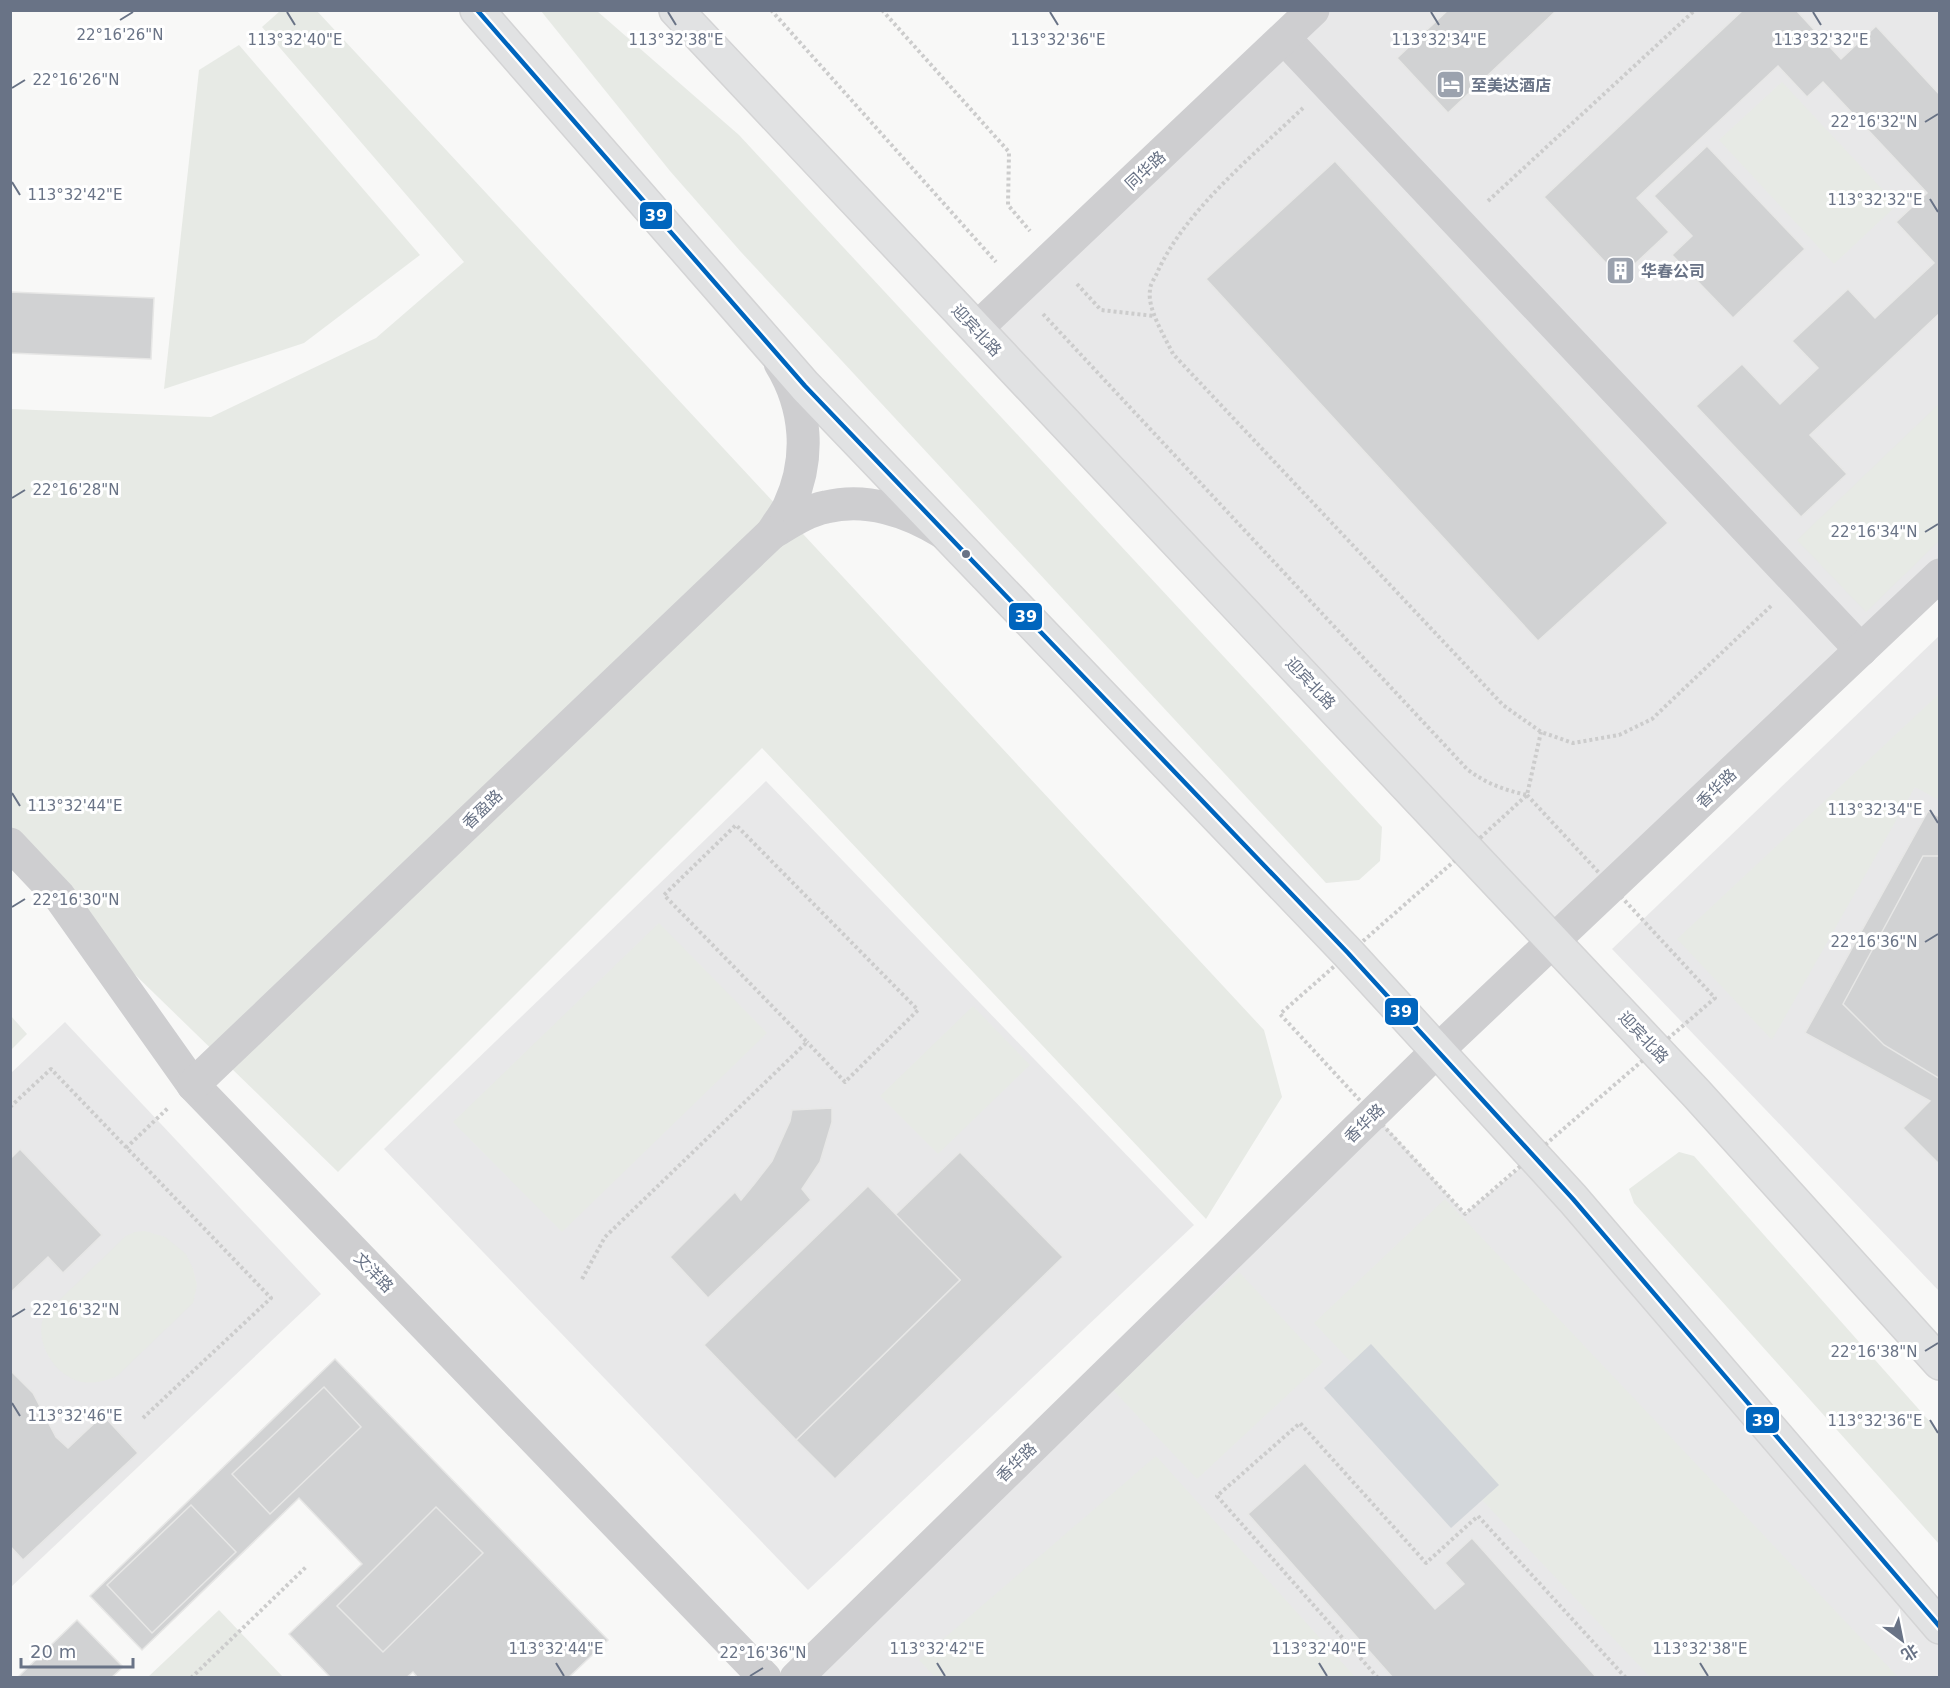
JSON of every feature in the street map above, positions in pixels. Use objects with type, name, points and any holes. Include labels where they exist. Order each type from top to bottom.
[{"type":"main road","points":[[466,10],[575,123]]},
{"type":"main road","points":[[477,10],[805,386],[1332,936],[1573,1199],[1940,1627]]},
{"type":"main road","points":[[659,10],[718,55]]},
{"type":"main road","name":"迎宾北路","points":[[676,10],[1696,1093],[1940,1363]]},
{"type":"street","name":"同华路","points":[[976,329],[1313,10]]},
{"type":"street","points":[[1284,38],[1861,650]]},
{"type":"street","points":[[770,346],[792,383],[804,428],[800,477],[789,507],[772,533]]},
{"type":"street","points":[[772,533],[799,517],[826,507],[856,503],[909,514],[949,536]]},
{"type":"street","name":"香盈路","points":[[193,1085],[772,533]]},
{"type":"street","name":"香华路","points":[[796,1677],[1437,1051],[1938,578]]},
{"type":"street","name":"文洋路","points":[[10,844],[59,896],[193,1085],[765,1677]]},
{"type":"path","points":[[771,10],[1019,288],[1467,769],[1494,786],[1527,795],[1541,732]]},
{"type":"path","points":[[882,10],[1009,152],[1008,205],[1053,257],[1101,310],[1154,316]]},
{"type":"path","points":[[1461,226],[1695,10]]},
{"type":"path","points":[[1328,84],[1212,196],[1184,229],[1163,260],[1149,290],[1154,316],[1173,354],[1503,705],[1541,732],[1573,743],[1619,735],[1652,719],[1796,581]]},
{"type":"path","points":[[736,825],[918,1010],[845,1082],[807,1042],[664,894],[736,825]]},
{"type":"path","points":[[582,1279],[605,1237],[807,1042]]},
{"type":"path","points":[[10,1107],[51,1069],[271,1298],[142,1418]]},
{"type":"path","points":[[126,1148],[193,1085]]},
{"type":"path","points":[[1378,1677],[1217,1497],[1300,1423],[1426,1563],[1478,1516],[1626,1677]]},
{"type":"path","points":[[191,1677],[306,1567]]},
{"type":"shaded area","points":[[280,11],[317,11],[1264,1030],[1282,1097],[1206,1219],[762,748],[338,1172],[11,857],[11,409],[211,417],[376,338],[464,262],[262,27]]},
{"type":"shaded area","points":[[541,11],[597,11],[739,135],[1382,827],[1380,861],[1359,880],[1326,883],[741,252],[670,171]]},
{"type":"shaded area","points":[[1314,11],[1939,11],[1939,574],[1553,940],[977,329]]},
{"type":"shaded area","points":[[239,45],[420,255],[304,343],[164,389],[199,70]]},
{"type":"shaded area","points":[[1782,82],[1897,205],[1834,264],[1719,140]]},
{"type":"shaded area","points":[[1939,404],[1939,541],[1866,612],[1797,540]]},
{"type":"shaded area","points":[[1939,636],[1939,1291],[1612,949]]},
{"type":"shaded area","points":[[1939,694],[1939,800],[1915,787],[1772,1040],[1677,939]]},
{"type":"shaded area","points":[[766,781],[1194,1225],[808,1590],[384,1149]]},
{"type":"shaded area","points":[[659,923],[767,1033],[562,1232],[453,1122]]},
{"type":"shaded area","points":[[973,1006],[1030,1065],[938,1154],[880,1096]]},
{"type":"shaded area","points":[[11,1016],[27,1034],[11,1050]]},
{"type":"shaded area","points":[[65,1022],[321,1294],[11,1587],[11,1073]]},
{"type":"shaded area","points":[[1374,1114],[1465,1214],[1533,1157],[1940,1628],[1939,1678],[796,1678]]},
{"type":"shaded area","points":[[1679,1152],[1694,1156],[1939,1432],[1939,1544],[1634,1203],[1629,1189]]},
{"type":"shaded area","points":[[1445,1199],[1898,1677],[1650,1677],[1314,1323]]},
{"type":"shaded area","points":[[145,1231],[165,1237],[186,1254],[197,1285],[193,1303],[117,1376],[107,1380],[86,1382],[66,1376],[46,1352],[41,1333],[45,1314],[126,1236]]},
{"type":"shaded area","points":[[1239,1272],[1323,1362],[1197,1479],[1113,1390]]},
{"type":"shaded area","points":[[1371,1344],[1499,1485],[1451,1528],[1324,1388]]},
{"type":"shaded area","points":[[1156,1456],[1355,1677],[936,1678],[919,1660]]},
{"type":"shaded area","points":[[219,1610],[283,1677],[148,1677]]},
{"type":"building","name":"至美达酒店","points":[[1448,10],[1557,10],[1448,113],[1397,58]]},
{"type":"building","name":"华春公司","points":[[1743,10],[1796,10],[1841,59],[1876,26],[1940,95],[1940,313],[1810,435],[1847,474],[1801,517],[1696,406],[1742,364],[1780,404],[1818,368],[1792,341],[1848,289],[1875,318],[1934,263],[1896,222],[1927,193],[1823,82],[1807,97],[1778,66],[1637,198],[1669,232],[1620,278],[1544,197]]},
{"type":"building","points":[[1707,146],[1805,249],[1733,318],[1672,255],[1692,236],[1654,196]]},
{"type":"building","points":[[1335,161],[1668,523],[1538,641],[1206,279]]},
{"type":"building","points":[[10,292],[154,298],[151,359],[10,353]]},
{"type":"building","points":[[1928,811],[1940,817],[1940,1165],[1903,1128],[1930,1101],[1805,1033]]},
{"type":"building","points":[[1923,856],[1940,856],[1940,1079],[1884,1045],[1843,1004]]},
{"type":"building","points":[[832,1108],[832,1122],[820,1162],[802,1189],[811,1200],[708,1298],[670,1257],[735,1192],[741,1200],[772,1161],[790,1121],[792,1110]]},
{"type":"building","points":[[20,1149],[102,1235],[63,1273],[48,1257],[10,1293],[10,1159]]},
{"type":"building","points":[[960,1152],[1063,1257],[835,1479],[796,1440],[960,1280],[895,1215]]},
{"type":"building","points":[[868,1186],[960,1280],[796,1440],[704,1345]]},
{"type":"building","points":[[335,1359],[608,1640],[568,1678],[418,1678],[413,1672],[406,1678],[331,1678],[289,1634],[362,1564],[299,1498],[142,1650],[90,1596]]},
{"type":"building","points":[[10,1370],[33,1393],[56,1437],[68,1448],[103,1415],[138,1453],[23,1560],[10,1546]]},
{"type":"building","points":[[324,1387],[361,1427],[270,1514],[232,1474]]},
{"type":"building","points":[[1305,1463],[1435,1609],[1464,1584],[1445,1563],[1472,1538],[1597,1678],[1393,1678],[1248,1514]]},
{"type":"building","points":[[191,1505],[236,1552],[152,1633],[107,1585]]},
{"type":"building","points":[[436,1507],[483,1553],[383,1652],[337,1606]]},
{"type":"building","points":[[77,1620],[123,1667],[111,1678],[17,1678]]},
{"type":"transit line","name":"39","points":[[477,10],[805,386],[1348,953],[1573,1199],[1940,1627]]},
{"type":"place","name":"至美达酒店","points":[[1450,85]]},
{"type":"place","name":"华春公司","points":[[1620,271]]}]
